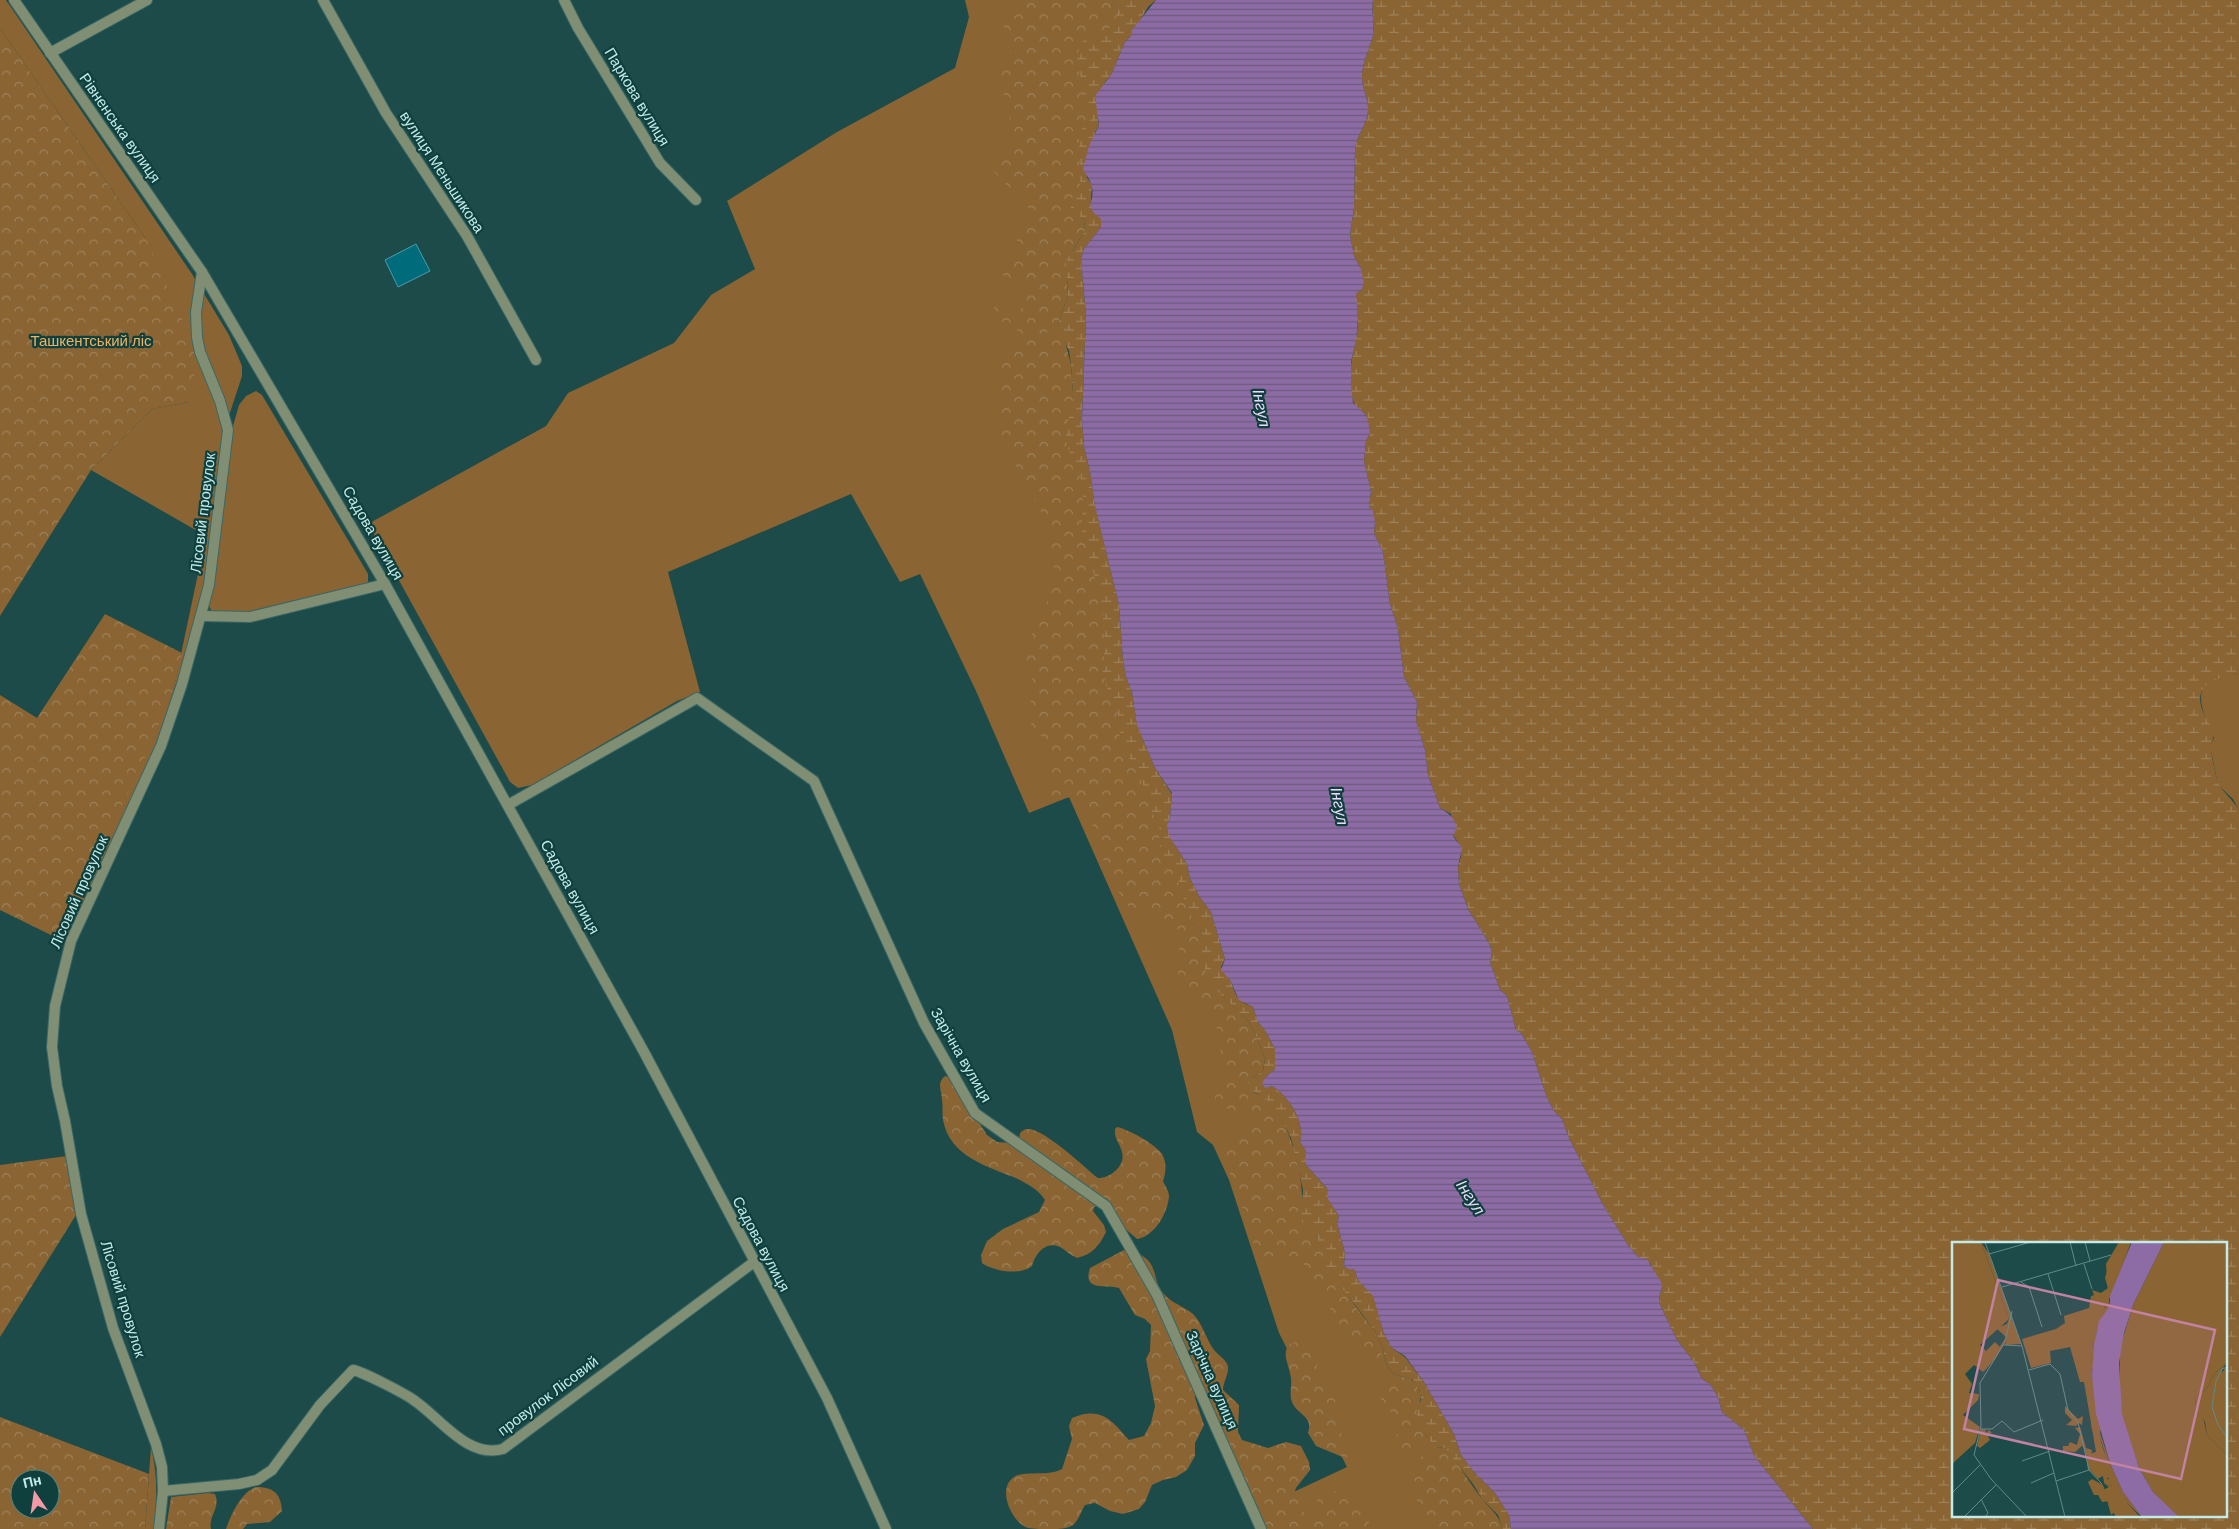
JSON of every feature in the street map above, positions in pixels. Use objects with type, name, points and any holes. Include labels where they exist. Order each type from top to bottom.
[{"type":"street","name":"Рівненська вулиця","points":[[14,0],[202,272]]},
{"type":"street","points":[[50,53],[147,0]]},
{"type":"street","name":"вулиця Меньшикова","points":[[323,0],[386,113],[467,236],[536,360]]},
{"type":"street","name":"Паркова вулиця","points":[[564,0],[578,28],[660,163],[696,200]]},
{"type":"street","name":"Садова вулиця","points":[[202,272],[385,584],[644,1052],[827,1398],[886,1529]]},
{"type":"street","name":"Лісовий провулок","points":[[159,1529],[163,1492],[162,1467],[156,1444],[113,1328],[81,1214],[57,1086],[52,1047],[54,1006],[71,941],[161,746],[202,616],[214,555],[228,430],[220,402],[200,352],[197,337],[196,312],[202,272]]},
{"type":"street","points":[[202,616],[250,617],[385,584]]},
{"type":"street","name":"Зарічна вулиця","points":[[508,805],[697,698],[814,781],[924,1022],[975,1113],[1106,1206],[1157,1295],[1262,1529]]},
{"type":"street","name":"провулок Лісовий","points":[[163,1492],[239,1484],[257,1480],[272,1470],[320,1405],[353,1370],[413,1399],[466,1442],[488,1452],[503,1449],[653,1335],[754,1262]]},
{"type":"green space","points":[[0,0],[6,0],[192,274],[229,335],[242,366],[242,376],[224,431],[205,584],[179,683],[157,744],[65,942],[55,937],[174,687],[206,536],[91,470],[152,409],[189,402],[146,239],[0,28]]},
{"type":"green space","points":[[965,0],[1113,0],[1118,14],[1058,324],[1065,341],[1102,604],[1219,993],[1247,1019],[1253,1092],[1269,1102],[1322,1256],[1382,1346],[1387,1366],[1394,1374],[1411,1379],[1425,1434],[1503,1529],[1264,1529],[1255,1510],[1347,1467],[1279,1333],[1229,1180],[1213,1145],[1197,1132],[1172,1030],[1069,797],[1029,813],[976,691],[920,574],[900,582],[851,494],[668,572],[700,692],[677,701],[532,785],[518,788],[510,782],[368,524],[546,426],[568,393],[674,343],[711,295],[755,269],[727,201],[837,132],[955,68],[969,17]]},
{"type":"green space","points":[[1029,0],[1113,0],[1116,16],[1112,26],[1102,33],[1087,38],[1080,76],[1082,82],[1080,100],[1092,119],[1087,125],[1080,187],[1075,193],[1081,217],[1084,220],[1085,231],[1066,261],[1068,295],[1058,324],[1047,332],[1027,336],[992,315],[992,309],[999,305],[1004,312],[1010,315],[1021,310],[1023,287],[1018,282],[1004,277],[1002,272],[1004,266],[1018,257],[1019,249],[1015,232],[1029,212],[1025,199],[1008,186],[989,167],[990,160],[1011,142],[1013,131],[1004,98],[1002,74],[1003,66],[1010,53],[1010,42],[1004,30],[1003,18],[1013,7]]},
{"type":"green space","points":[[1113,0],[1156,0],[1148,7],[1131,36],[1125,42],[1111,75],[1101,87],[1095,106],[1099,125],[1094,134],[1086,176],[1092,185],[1092,208],[1096,215],[1101,218],[1101,227],[1084,249],[1081,259],[1086,315],[1082,420],[1084,447],[1095,505],[1119,605],[1123,660],[1126,677],[1132,692],[1137,725],[1155,768],[1172,794],[1170,818],[1167,825],[1169,836],[1187,864],[1190,878],[1199,896],[1211,912],[1225,959],[1221,967],[1230,980],[1236,995],[1244,1003],[1253,1007],[1258,1022],[1265,1030],[1275,1049],[1275,1069],[1265,1078],[1266,1088],[1272,1086],[1278,1090],[1295,1111],[1301,1127],[1300,1142],[1306,1151],[1306,1165],[1327,1188],[1329,1199],[1339,1216],[1337,1223],[1345,1253],[1344,1266],[1348,1269],[1354,1269],[1358,1280],[1373,1295],[1384,1334],[1392,1348],[1405,1357],[1424,1382],[1454,1434],[1461,1455],[1474,1472],[1495,1493],[1509,1515],[1511,1529],[1503,1529],[1498,1515],[1482,1499],[1473,1484],[1445,1448],[1435,1447],[1425,1434],[1416,1413],[1421,1400],[1419,1389],[1411,1379],[1394,1374],[1387,1366],[1382,1346],[1375,1331],[1327,1268],[1317,1236],[1304,1223],[1301,1213],[1303,1190],[1291,1138],[1280,1116],[1269,1102],[1248,1088],[1247,1084],[1249,1080],[1263,1071],[1265,1059],[1247,1019],[1219,993],[1210,981],[1203,964],[1203,938],[1198,924],[1187,910],[1180,884],[1171,863],[1164,858],[1160,850],[1160,830],[1139,772],[1123,749],[1117,709],[1108,692],[1103,672],[1105,642],[1102,604],[1082,530],[1083,496],[1080,473],[1067,446],[1066,435],[1073,394],[1071,365],[1069,351],[1058,324],[1068,295],[1066,261],[1085,231],[1084,220],[1071,208],[1071,200],[1080,186],[1079,137],[1083,127],[1092,118],[1091,114],[1082,108],[1082,85],[1077,57],[1080,46],[1085,39],[1111,27],[1115,21],[1116,13]]},
{"type":"green space","points":[[1373,0],[2239,0],[2239,674],[2224,677],[2204,687],[2200,700],[2203,712],[2212,731],[2211,752],[2218,783],[2239,810],[2239,1529],[1813,1529],[1755,1457],[1744,1430],[1722,1412],[1718,1397],[1710,1384],[1702,1379],[1694,1362],[1677,1340],[1660,1305],[1659,1298],[1662,1287],[1650,1263],[1638,1257],[1628,1245],[1602,1203],[1569,1138],[1562,1119],[1554,1111],[1547,1098],[1532,1052],[1521,1033],[1516,1030],[1507,996],[1500,990],[1490,962],[1492,953],[1490,945],[1468,909],[1459,884],[1458,867],[1461,856],[1458,842],[1453,835],[1451,814],[1440,808],[1428,775],[1425,750],[1416,721],[1417,702],[1404,677],[1398,629],[1390,604],[1383,552],[1374,533],[1375,522],[1369,507],[1371,491],[1364,461],[1366,441],[1370,433],[1365,414],[1354,403],[1350,383],[1358,321],[1356,294],[1361,290],[1361,269],[1354,256],[1350,235],[1354,208],[1355,148],[1368,111],[1362,77],[1363,66],[1374,27]]},
{"type":"green space","name":"Ташкентський ліс","points":[[0,28],[146,239],[198,354],[189,402],[152,409],[91,470],[0,616]]},
{"type":"green space","points":[[1050,335],[1065,341],[1071,365],[1073,394],[1066,435],[1071,455],[1080,473],[1083,496],[1082,530],[1102,604],[1105,642],[1103,672],[1108,692],[1117,709],[1120,740],[1129,759],[1139,772],[1160,830],[1159,840],[1164,858],[1171,863],[1191,916],[1198,924],[1203,938],[1203,964],[1219,993],[1247,1019],[1254,1031],[1265,1059],[1263,1071],[1249,1080],[1253,1092],[1270,1102],[1284,1124],[1299,1171],[1302,1201],[1301,1213],[1317,1236],[1340,1287],[1375,1331],[1382,1346],[1381,1355],[1374,1364],[1369,1361],[1358,1343],[1340,1332],[1335,1325],[1331,1310],[1315,1288],[1309,1271],[1301,1261],[1286,1259],[1262,1261],[1257,1255],[1237,1189],[1225,1163],[1226,1152],[1251,1132],[1253,1124],[1248,1114],[1214,1105],[1216,1092],[1227,1083],[1227,1076],[1223,1071],[1216,1023],[1197,996],[1186,989],[1178,980],[1177,955],[1182,936],[1179,930],[1165,921],[1136,911],[1125,904],[1105,865],[1087,807],[1080,799],[1050,795],[1047,789],[1051,762],[1050,750],[1044,739],[1032,728],[1029,712],[1034,683],[1024,661],[1026,647],[1052,591],[1054,568],[1046,521],[998,434],[1001,364],[1008,352],[1020,342]]},
{"type":"green space","points":[[256,391],[262,395],[364,567],[368,574],[368,581],[366,585],[234,616],[213,614],[209,606],[218,555],[231,433],[239,405],[246,396]]},
{"type":"green space","points":[[105,614],[182,653],[174,687],[140,769],[55,937],[0,910],[0,695],[37,718]]},
{"type":"green space","points":[[2239,674],[2239,810],[2233,799],[2218,785],[2210,746],[2214,738],[2204,714],[2201,697],[2202,690],[2207,683],[2215,678]]},
{"type":"green space","points":[[945,1076],[951,1078],[987,1135],[997,1142],[1012,1143],[1019,1139],[1020,1133],[1024,1130],[1034,1130],[1053,1141],[1098,1178],[1112,1173],[1122,1162],[1122,1152],[1115,1132],[1117,1127],[1148,1142],[1159,1150],[1164,1157],[1165,1164],[1163,1181],[1169,1196],[1166,1210],[1159,1223],[1149,1234],[1137,1239],[1099,1206],[1094,1207],[1093,1211],[1104,1225],[1106,1232],[1098,1245],[1087,1254],[1077,1258],[1060,1247],[1050,1245],[1038,1253],[1032,1266],[1021,1271],[999,1270],[982,1263],[981,1255],[987,1241],[1003,1229],[1039,1212],[1045,1200],[1030,1185],[982,1164],[962,1152],[953,1143],[947,1133],[943,1120],[940,1084]]},
{"type":"green space","points":[[67,1156],[76,1215],[0,1337],[0,1165]]},
{"type":"green space","points":[[1124,1250],[1137,1253],[1150,1263],[1161,1290],[1167,1297],[1193,1314],[1214,1350],[1226,1362],[1228,1369],[1223,1390],[1239,1405],[1238,1432],[1242,1440],[1268,1448],[1286,1442],[1301,1446],[1309,1462],[1310,1470],[1296,1488],[1294,1494],[1306,1517],[1305,1529],[1268,1529],[1202,1389],[1196,1388],[1195,1398],[1204,1425],[1195,1443],[1195,1456],[1187,1470],[1176,1477],[1152,1485],[1145,1502],[1139,1509],[1123,1514],[1110,1511],[1095,1503],[1085,1505],[1073,1525],[1057,1529],[1028,1528],[1022,1525],[1012,1513],[1006,1497],[1006,1489],[1009,1482],[1018,1475],[1050,1473],[1062,1469],[1072,1439],[1069,1426],[1072,1418],[1090,1413],[1098,1414],[1116,1426],[1129,1440],[1144,1436],[1151,1423],[1155,1406],[1146,1359],[1150,1351],[1151,1325],[1145,1319],[1135,1315],[1119,1288],[1092,1284],[1088,1276],[1090,1268]]},
{"type":"green space","points":[[1300,1341],[1310,1343],[1318,1350],[1318,1378],[1333,1388],[1336,1398],[1334,1417],[1346,1441],[1350,1456],[1345,1458],[1316,1446],[1308,1433],[1309,1423],[1307,1419],[1297,1410],[1292,1402],[1291,1378],[1286,1351],[1288,1346]]},
{"type":"green space","points":[[1403,1377],[1414,1382],[1419,1391],[1420,1402],[1417,1413],[1425,1434],[1420,1449],[1409,1453],[1391,1447],[1391,1437],[1403,1432],[1400,1424],[1382,1401],[1379,1394],[1381,1388],[1388,1382]]},
{"type":"green space","points":[[0,1417],[149,1474],[145,1529],[0,1529]]},
{"type":"green space","points":[[151,1447],[156,1478],[156,1508],[154,1529],[145,1529]]},
{"type":"green space","points":[[1435,1447],[1445,1448],[1450,1454],[1478,1494],[1497,1516],[1503,1529],[1441,1529],[1433,1518],[1421,1508],[1417,1502],[1415,1488],[1417,1460]]},
{"type":"green space","points":[[256,1487],[267,1488],[275,1492],[280,1500],[282,1511],[270,1522],[247,1524],[243,1529],[226,1529],[241,1499]]},
{"type":"green space","points":[[1340,1491],[1365,1511],[1369,1522],[1368,1529],[1313,1529],[1316,1503],[1321,1493]]},
{"type":"green space","points":[[215,1494],[216,1499],[211,1529],[166,1529],[171,1497]]},
{"type":"water","name":"Інгул","points":[[1156,0],[1373,0],[1373,35],[1363,66],[1362,77],[1368,111],[1355,148],[1354,208],[1350,235],[1354,256],[1361,269],[1364,284],[1356,294],[1358,319],[1351,362],[1351,385],[1353,403],[1365,414],[1368,421],[1370,433],[1366,441],[1364,461],[1371,491],[1369,507],[1373,511],[1374,533],[1383,552],[1390,604],[1398,629],[1404,677],[1417,702],[1416,721],[1425,750],[1428,775],[1440,808],[1453,818],[1457,828],[1453,836],[1462,848],[1458,867],[1459,884],[1468,909],[1490,945],[1492,953],[1490,962],[1500,990],[1507,996],[1516,1030],[1521,1033],[1532,1052],[1547,1098],[1554,1111],[1562,1119],[1569,1138],[1602,1203],[1628,1245],[1638,1257],[1647,1259],[1661,1282],[1660,1305],[1677,1340],[1694,1362],[1702,1379],[1710,1384],[1718,1397],[1722,1412],[1744,1430],[1755,1457],[1813,1529],[1511,1529],[1509,1515],[1495,1493],[1474,1472],[1461,1455],[1454,1434],[1424,1382],[1405,1356],[1392,1348],[1384,1334],[1373,1296],[1358,1280],[1354,1269],[1348,1269],[1344,1266],[1345,1253],[1337,1223],[1339,1216],[1328,1199],[1327,1188],[1306,1165],[1306,1151],[1300,1142],[1301,1127],[1295,1111],[1278,1090],[1272,1086],[1266,1088],[1262,1084],[1265,1078],[1275,1069],[1275,1049],[1265,1030],[1258,1022],[1253,1007],[1239,1000],[1230,980],[1221,970],[1225,959],[1211,912],[1199,896],[1190,878],[1187,864],[1169,836],[1167,825],[1170,818],[1172,793],[1155,768],[1137,725],[1132,692],[1126,677],[1123,660],[1119,605],[1095,506],[1084,447],[1082,420],[1086,315],[1081,259],[1084,249],[1101,227],[1101,219],[1092,210],[1090,204],[1092,187],[1083,169],[1089,146],[1099,125],[1095,96],[1111,75],[1125,42],[1131,36],[1132,30]]},
{"type":"building","points":[[416,244],[430,271],[398,287],[385,260]]}]
